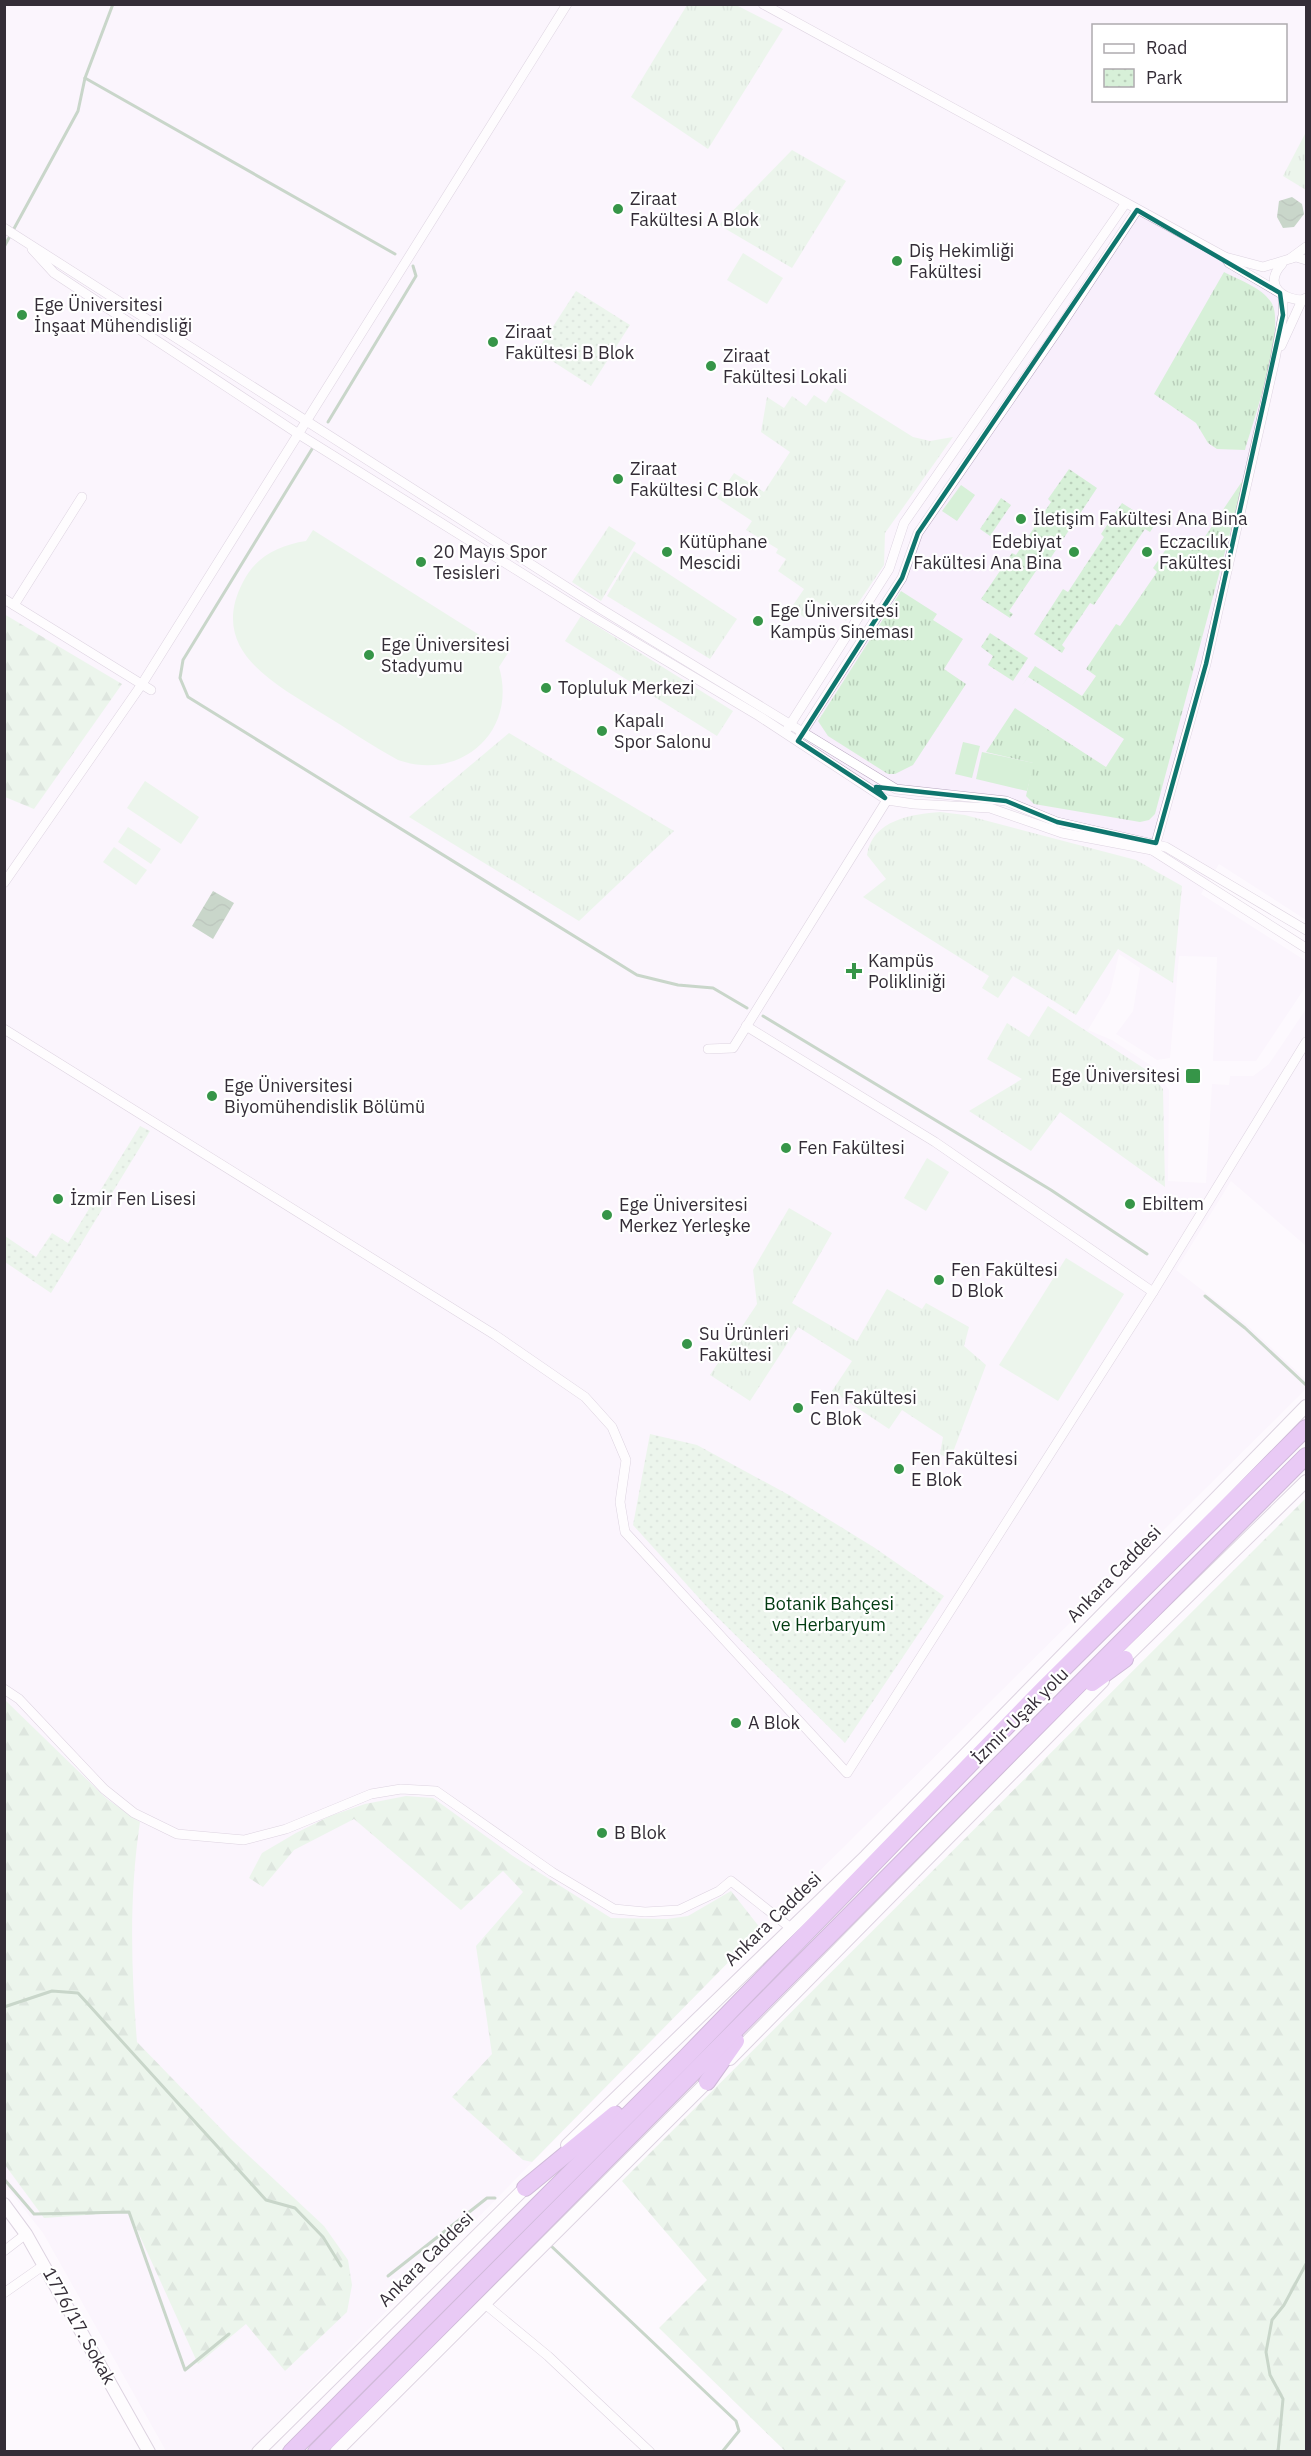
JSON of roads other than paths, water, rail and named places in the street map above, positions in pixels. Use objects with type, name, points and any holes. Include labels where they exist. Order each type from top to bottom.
[{"type":"highway","name":"Ankara Caddesi","points":[[291,2451],[686,2057],[1042,1690],[1306,1428]]},
{"type":"highway","name":"İzmir-Uşak yolu","points":[[762,2003],[1306,1456]]},
{"type":"highway","points":[[1042,1690],[1076,1640]]},
{"type":"highway","points":[[1046,1717],[1125,1659]]},
{"type":"highway","points":[[707,2082],[762,2003]]},
{"type":"highway","points":[[316,2451],[762,2003]]},
{"type":"highway","points":[[525,2188],[686,2057]]},
{"type":"main road","name":"Ankara Caddesi","points":[[258,2451],[525,2188],[610,2100],[792,1929],[1306,1406]]},
{"type":"main road","points":[[336,2451],[1306,1480]]},
{"type":"main road","name":"1776/17. Sokak","points":[[4,2204],[45,2265],[149,2451]]},
{"type":"street","points":[[4,883],[142,684],[300,435],[567,4]]},
{"type":"street","points":[[763,4],[1225,257],[1263,267],[1286,260],[1306,247]]},
{"type":"street","points":[[785,733],[889,569],[904,523],[1125,204]]},
{"type":"street","points":[[798,741],[902,578],[918,533],[1058,330],[1137,210]]},
{"type":"street","points":[[14,234],[582,597],[894,788]]},
{"type":"street","points":[[14,234],[54,273],[300,435],[576,607],[798,741],[887,799],[990,808],[1062,833],[1166,847],[1306,930]]},
{"type":"street","points":[[1225,257],[1229,263],[1282,295],[1305,299],[1275,359]]},
{"type":"street","points":[[1286,260],[1306,260]]},
{"type":"street","points":[[1154,847],[1206,664],[1275,359],[1283,315],[1282,295],[1275,278],[1286,260]]},
{"type":"street","points":[[115,313],[122,303]]},
{"type":"street","points":[[1045,321],[1058,330]]},
{"type":"street","points":[[165,346],[171,335]]},
{"type":"street","points":[[1017,360],[1031,369]]},
{"type":"street","points":[[14,605],[82,497]]},
{"type":"street","points":[[576,607],[582,597]]},
{"type":"street","points":[[4,599],[151,690]]},
{"type":"street","points":[[708,1049],[733,1048],[887,799],[885,789],[894,788],[1006,801],[1057,822],[1154,847],[1306,948]]},
{"type":"street","points":[[746,1026],[935,1142],[1154,1292]]},
{"type":"street","points":[[4,1029],[489,1331],[585,1397],[612,1427],[626,1460],[620,1502],[625,1532],[847,1773],[1154,1292],[1306,1042]]},
{"type":"street","points":[[4,1689],[19,1699],[51,1730],[104,1789],[134,1813],[177,1834],[244,1840],[286,1828],[370,1794],[401,1788],[436,1791],[510,1845],[614,1909],[645,1912],[679,1910],[719,1891],[731,1881],[792,1929]]},
{"type":"street","points":[[4,2251],[26,2234]]},
{"type":"street","points":[[4,2293],[45,2265]]},
{"type":"street","points":[[485,2304],[548,2356],[650,2451]]},
{"type":"water","points":[[1292,197],[1302,204],[1304,214],[1294,227],[1283,228],[1277,217],[1279,201]]},
{"type":"water","points":[[213,891],[234,903],[213,939],[192,926]]},
{"type":"waterway","points":[[4,247],[78,111],[85,78],[113,4]]},
{"type":"waterway","points":[[85,78],[395,254]]},
{"type":"waterway","points":[[328,422],[416,276],[413,266]]},
{"type":"waterway","points":[[312,449],[183,660],[180,678],[188,697],[637,975],[678,985],[713,988],[747,1008]]},
{"type":"waterway","points":[[763,1016],[1051,1190],[1147,1254]]},
{"type":"waterway","points":[[1205,1296],[1245,1328],[1306,1385]]},
{"type":"waterway","points":[[4,2007],[52,1991],[78,1993],[266,2200],[295,2208],[323,2237],[341,2266]]},
{"type":"waterway","points":[[4,2179],[34,2214],[129,2212],[185,2370],[229,2334]]},
{"type":"waterway","points":[[388,2276],[487,2198],[495,2198]]},
{"type":"waterway","points":[[549,2244],[736,2421],[739,2431],[722,2452]]},
{"type":"waterway","points":[[1278,2452],[1283,2399],[1270,2375],[1266,2352],[1272,2320],[1284,2305],[1306,2264]]},
{"type":"place","name":"Ziraat Fakültesi A Blok","points":[[618,209]]},
{"type":"place","name":"Diş Hekimliği Fakültesi","points":[[897,261]]},
{"type":"place","name":"Ege Üniversitesi İnşaat Mühendisliği","points":[[22,315]]},
{"type":"place","name":"Ziraat Fakültesi B Blok","points":[[493,342]]},
{"type":"place","name":"Ziraat Fakültesi Lokali","points":[[711,366]]},
{"type":"place","name":"Ziraat Fakültesi C Blok","points":[[618,479]]},
{"type":"place","name":"İletişim Fakültesi Ana Bina","points":[[1021,519]]},
{"type":"place","name":"Kütüphane Mescidi","points":[[667,552]]},
{"type":"place","name":"Edebiyat Fakültesi Ana Bina","points":[[1074,552]]},
{"type":"place","name":"Eczacılık Fakültesi","points":[[1147,552]]},
{"type":"place","name":"20 Mayıs Spor Tesisleri","points":[[421,562]]},
{"type":"place","name":"Ege Üniversitesi Kampüs Sineması","points":[[758,621]]},
{"type":"place","name":"Ege Üniversitesi Stadyumu","points":[[369,655]]},
{"type":"place","name":"Topluluk Merkezi","points":[[546,688]]},
{"type":"place","name":"Kapalı Spor Salonu","points":[[602,731]]},
{"type":"place","name":"Kampüs Polikliniği","points":[[854,971]]},
{"type":"place","name":"Ege Üniversitesi","points":[[1193,1076]]},
{"type":"place","name":"Ege Üniversitesi Biyomühendislik Bölümü","points":[[212,1096]]},
{"type":"place","name":"Fen Fakültesi","points":[[786,1148]]},
{"type":"place","name":"İzmir Fen Lisesi","points":[[58,1199]]},
{"type":"place","name":"Ebiltem","points":[[1130,1204]]},
{"type":"place","name":"Ege Üniversitesi Merkez Yerleşke","points":[[607,1215]]},
{"type":"place","name":"Fen Fakültesi D Blok","points":[[939,1280]]},
{"type":"place","name":"Su Ürünleri Fakültesi","points":[[687,1344]]},
{"type":"place","name":"Fen Fakültesi C Blok","points":[[798,1408]]},
{"type":"place","name":"Fen Fakültesi E Blok","points":[[899,1469]]},
{"type":"place","name":"A Blok","points":[[736,1723]]},
{"type":"place","name":"B Blok","points":[[602,1833]]},
{"type":"park label","name":"Botanik Bahçesi ve Herbaryum","points":[[829,1614]]}]
